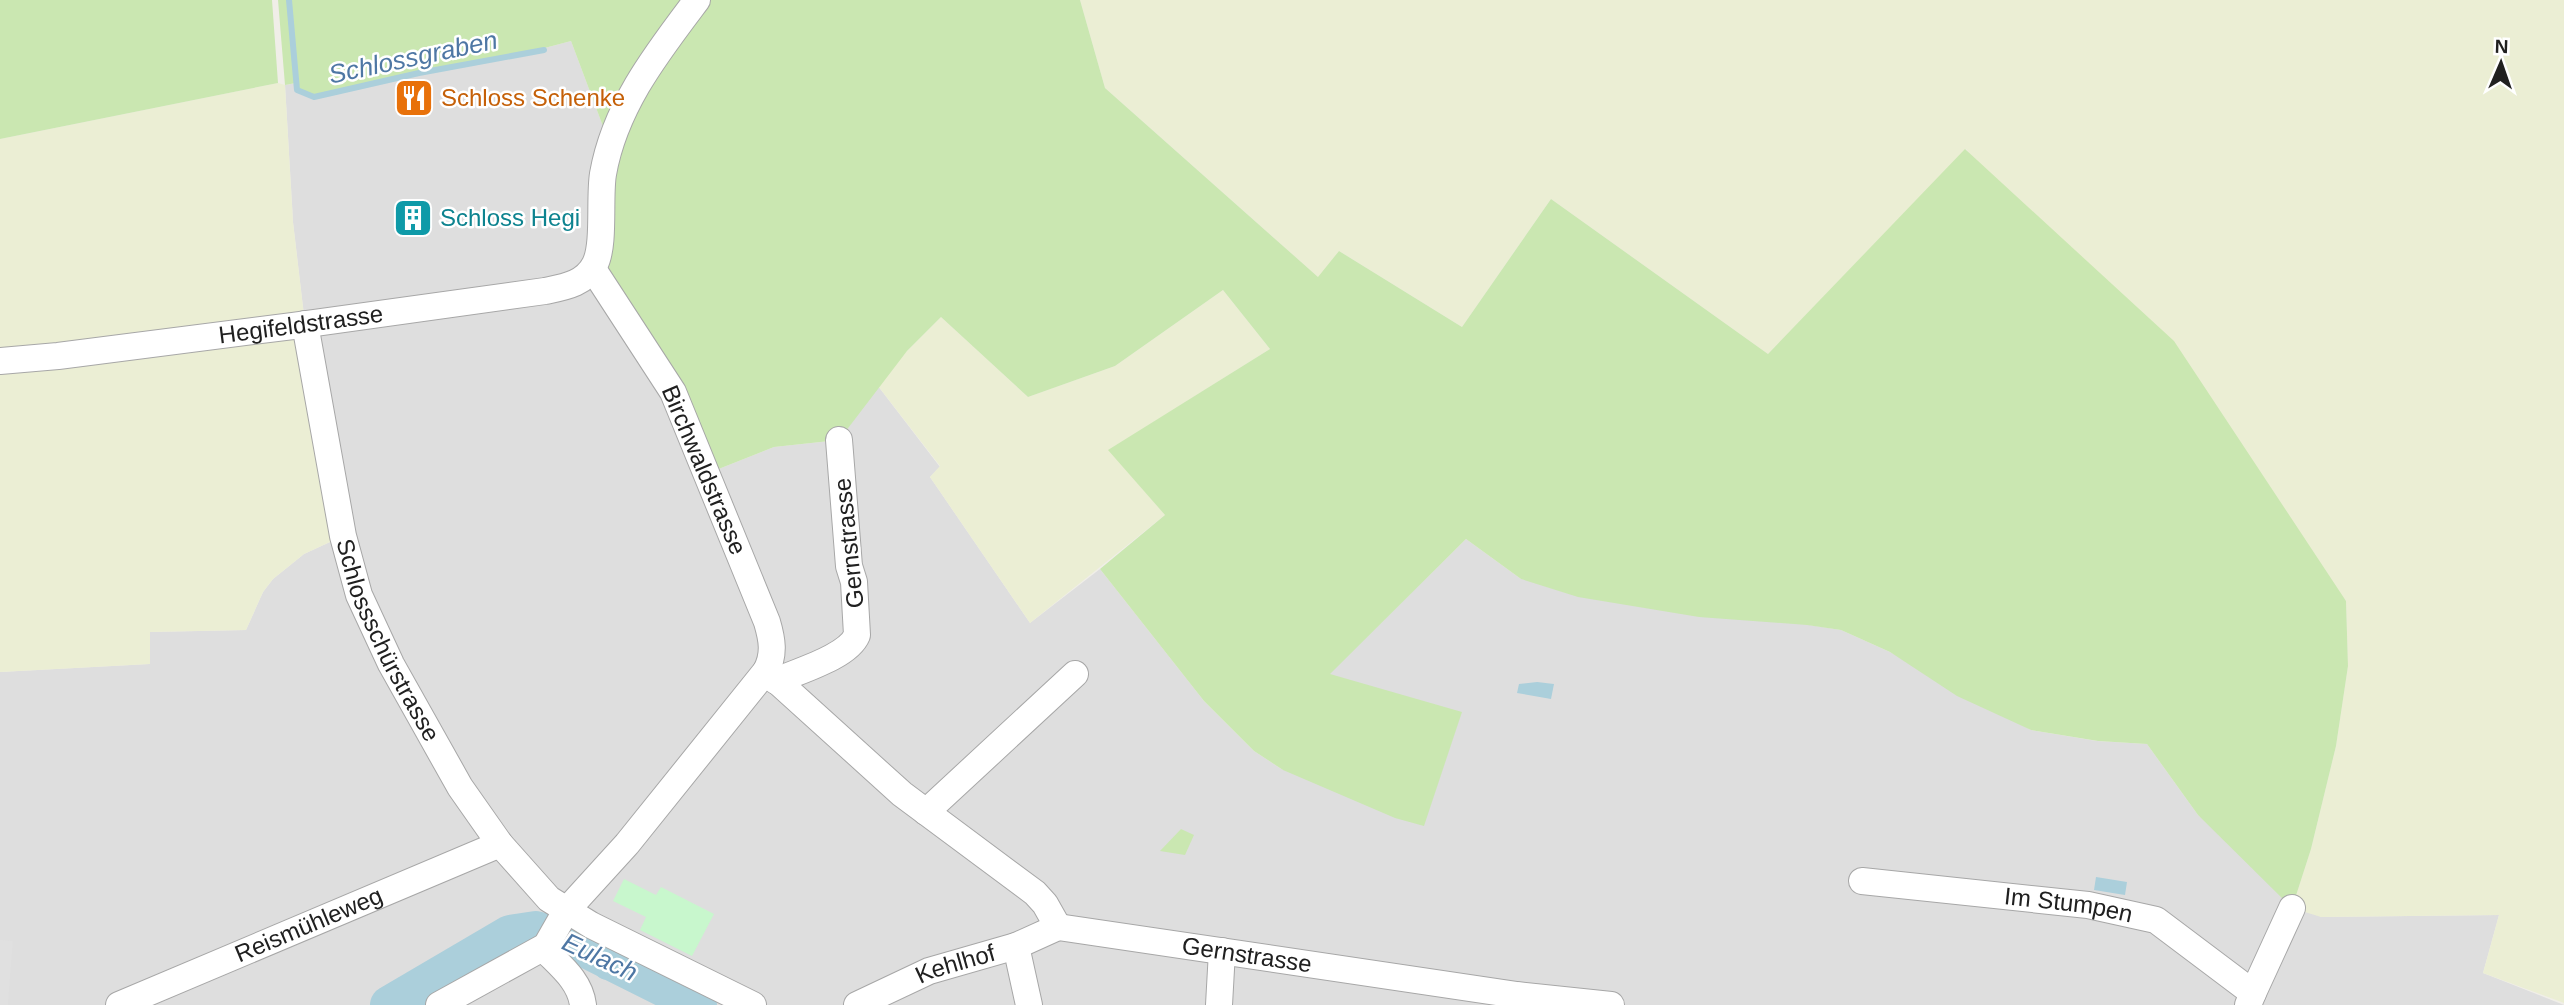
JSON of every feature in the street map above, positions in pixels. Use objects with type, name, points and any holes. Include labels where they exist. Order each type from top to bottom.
[{"type":"street","points":[[593,269],[598,255],[603,174],[616,128],[641,79],[697,0]]},
{"type":"street","name":"Hegifeldstrasse","points":[[0,361],[305,324],[545,290],[579,281],[593,269]]},
{"type":"street","name":"Birchwaldstrasse","points":[[593,269],[673,392],[767,622],[772,653],[771,676]]},
{"type":"street","name":"Schlossschürstrasse","points":[[305,324],[343,536],[359,595],[374,632],[445,762],[500,844],[541,891],[554,931]]},
{"type":"street","name":"Gernstrasse","points":[[771,676],[844,652],[857,635],[839,440]]},
{"type":"street","points":[[926,812],[1075,674]]},
{"type":"street","points":[[439,1005],[554,931],[771,676],[902,794],[1029,888],[1045,904],[1058,927]]},
{"type":"street","name":"Reismühleweg","points":[[119,1005],[500,844]]},
{"type":"street","name":"Im Stumpen","points":[[1861,881],[2088,905],[2156,920],[2250,999],[2292,908]]},
{"type":"street","name":"Gernstrasse","points":[[1058,927],[1527,1000],[1611,1005]]},
{"type":"street","name":"Kehlhof","points":[[858,1005],[929,971],[1016,946],[1058,927]]},
{"type":"street","points":[[554,931],[581,993],[583,1005]]},
{"type":"street","points":[[554,931],[753,1005]]},
{"type":"street","name":"Kehlhof","points":[[1016,946],[1029,1005]]},
{"type":"street","points":[[1219,1005],[1222,951]]},
{"type":"shaded area","points":[[571,41],[610,145],[706,474],[774,447],[839,440],[878,386],[940,467],[930,477],[1030,623],[1100,569],[1204,701],[1254,751],[1283,770],[1329,674],[1466,539],[1521,579],[1841,630],[1890,652],[2031,730],[2097,741],[2147,744],[2198,815],[2321,917],[2499,915],[2483,973],[2564,1005],[716,1005],[560,923],[534,921],[512,926],[371,1005],[0,1005],[0,672],[149,664],[149,632],[246,630],[263,592],[273,579],[304,554],[343,536],[305,324],[293,222],[285,85],[297,83],[314,97],[419,73],[507,58]]},
{"type":"shaded area","points":[[0,940],[13,941],[8,1005],[0,1005]]},
{"type":"shaded area","points":[[518,942],[548,942],[670,1005],[410,1005]]},
{"type":"green space","points":[[0,0],[272,0],[278,83],[0,139]]},
{"type":"green space","points":[[278,0],[1080,0],[1105,88],[1318,277],[1339,251],[1462,327],[1551,199],[1768,354],[1965,149],[2174,341],[2346,601],[2348,666],[2336,746],[2311,849],[2292,908],[2198,815],[2147,744],[2098,741],[2031,730],[1957,696],[1890,652],[1841,630],[1699,617],[1578,597],[1521,579],[1466,539],[1330,674],[1462,712],[1424,826],[1395,818],[1283,770],[1254,751],[1204,701],[1100,569],[1165,515],[1108,450],[1270,349],[1223,290],[1115,366],[1028,397],[941,317],[907,351],[839,440],[774,447],[706,474],[593,269],[610,145],[571,41],[507,58],[419,73],[314,97],[297,90],[296,83],[285,85]]},
{"type":"green space","points":[[1080,0],[2564,0],[2564,1003],[2483,973],[2499,915],[2321,917],[2292,908],[2311,849],[2336,746],[2348,666],[2346,601],[1966,149],[1768,354],[1551,199],[1462,327],[1339,251],[1319,278],[1105,88]]},
{"type":"green space","points":[[278,83],[285,85],[293,222],[305,324],[343,536],[304,554],[273,579],[263,592],[246,630],[150,632],[150,664],[0,672],[0,139]]},
{"type":"green space","points":[[1223,290],[1270,349],[1109,450],[1165,515],[1030,623],[930,477],[940,466],[878,386],[907,351],[941,317],[1028,397],[1115,366]]},
{"type":"green space","points":[[1181,829],[1194,835],[1185,855],[1160,851]]},
{"type":"green space","points":[[624,879],[656,895],[661,887],[714,914],[692,956],[640,930],[646,917],[613,901]]},
{"type":"green space","points":[[534,921],[560,923],[716,1005],[670,1005],[548,942],[518,942],[410,1005],[371,1005],[512,926]]},
{"type":"water","points":[[1519,684],[1554,684],[1551,699],[1517,693]]},
{"type":"water","points":[[2096,877],[2127,882],[2125,895],[2094,890]]},
{"type":"waterway","name":"Schlossgraben","points":[[289,0],[297,90],[314,97],[419,73],[544,50]]},
{"type":"waterway","name":"Eulach","points":[[389,1005],[510,934],[536,930],[562,937],[698,1005]]},
{"type":"waterway","name":"Eulach","points":[[601,956],[606,968]]},
{"type":"place","name":"Schloss Schenke","points":[[414,98]]},
{"type":"place","name":"Schloss Hegi","points":[[413,218]]}]
